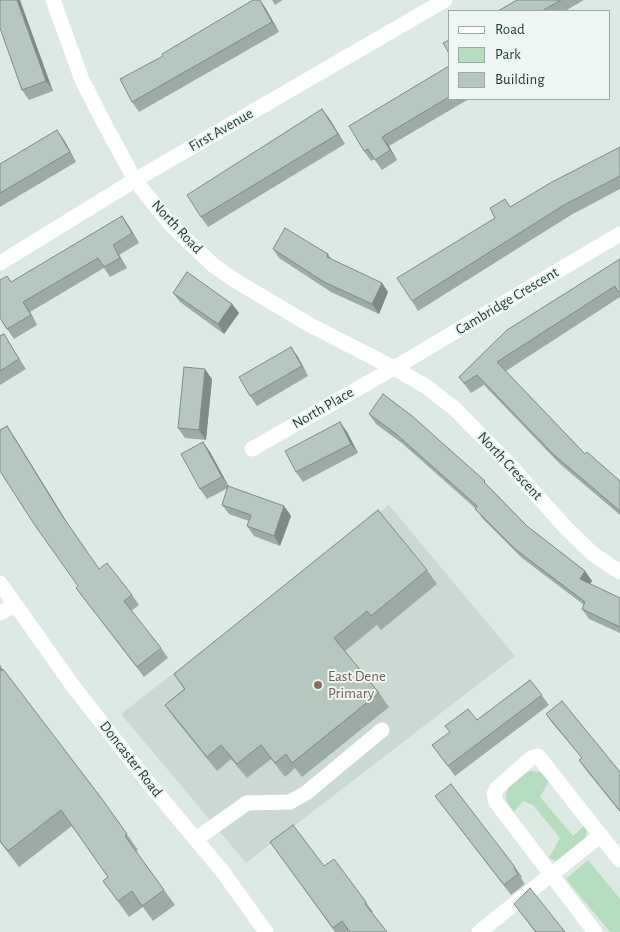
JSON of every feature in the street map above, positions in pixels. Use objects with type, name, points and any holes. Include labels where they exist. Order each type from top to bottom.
[{"type":"street","name":"North Road","points":[[53,0],[82,80],[135,180],[170,224],[213,264],[236,282],[310,325],[394,368]]},
{"type":"street","name":"First Avenue","points":[[0,263],[135,180],[444,0]]},
{"type":"street","name":"Cambridge Crescent","points":[[394,368],[620,234]]},
{"type":"street","name":"North Place","points":[[252,449],[394,368]]},
{"type":"street","name":"North Crescent","points":[[394,368],[427,387],[455,409],[509,464],[565,527],[593,554],[620,572]]},
{"type":"street","name":"Doncaster Road","points":[[0,583],[73,686],[223,872],[266,932]]},
{"type":"street","points":[[0,613],[15,605]]},
{"type":"street","points":[[196,839],[247,803],[290,802],[306,793],[382,730]]},
{"type":"street","points":[[595,932],[496,802],[494,794],[497,788],[531,758],[538,756],[620,860]]},
{"type":"street","points":[[479,932],[552,876],[601,835]]},
{"type":"shaded area","name":"East Dene Primary","points":[[389,505],[515,656],[246,863],[121,714]]},
{"type":"green space","points":[[530,771],[540,772],[549,781],[540,797],[573,836],[584,826],[587,831],[585,838],[557,861],[549,858],[560,838],[533,805],[523,801],[514,812],[507,802],[508,787]]},
{"type":"green space","points":[[588,860],[620,899],[620,932],[610,932],[566,879]]},
{"type":"building","points":[[0,0],[17,0],[46,81],[22,90],[0,28]]},
{"type":"building","points":[[253,0],[260,0],[272,22],[132,102],[120,79],[163,56],[162,54]]},
{"type":"building","points":[[517,0],[561,0],[544,10],[500,10]]},
{"type":"building","points":[[448,40],[448,51],[443,43]]},
{"type":"building","points":[[448,67],[448,98],[382,137],[390,150],[375,160],[368,149],[364,151],[349,126]]},
{"type":"building","points":[[322,109],[338,134],[201,217],[187,195]]},
{"type":"building","points":[[57,130],[70,152],[0,193],[0,164]]},
{"type":"building","points":[[620,147],[620,176],[564,205],[412,301],[397,278],[495,218],[490,208],[505,199],[510,207],[552,182]]},
{"type":"building","points":[[122,216],[132,233],[113,245],[120,258],[104,267],[98,258],[23,302],[31,315],[7,329],[0,318],[0,280],[7,276],[11,282]]},
{"type":"building","points":[[285,228],[328,254],[327,257],[382,283],[372,304],[324,282],[273,249]]},
{"type":"building","points":[[620,259],[620,291],[618,292],[615,286],[497,362],[585,454],[587,452],[620,481],[620,511],[553,454],[477,375],[464,383],[459,377],[507,330]]},
{"type":"building","points":[[187,272],[232,304],[218,324],[173,293]]},
{"type":"building","points":[[4,334],[19,359],[0,371],[0,336]]},
{"type":"building","points":[[291,347],[302,366],[250,396],[239,377]]},
{"type":"building","points":[[184,367],[205,369],[199,430],[178,428]]},
{"type":"building","points":[[383,394],[412,416],[485,481],[527,526],[585,571],[580,579],[620,598],[620,627],[582,609],[585,602],[515,549],[475,509],[477,506],[396,434],[369,414]]},
{"type":"building","points":[[340,422],[351,444],[296,472],[285,451]]},
{"type":"building","points":[[7,426],[61,514],[99,569],[107,563],[132,595],[124,601],[161,648],[137,667],[76,588],[78,586],[34,524],[0,471],[0,430]]},
{"type":"building","points":[[203,442],[222,477],[200,489],[181,454]]},
{"type":"building","points":[[228,486],[284,506],[274,536],[247,526],[251,515],[222,505]]},
{"type":"building","points":[[378,510],[427,570],[371,616],[367,611],[334,638],[379,693],[292,763],[286,754],[275,763],[261,745],[237,764],[221,745],[207,757],[165,705],[185,689],[174,674]]},
{"type":"building","points":[[0,668],[2,671],[3,669],[102,799],[127,834],[125,836],[164,890],[142,906],[132,891],[118,901],[103,881],[108,877],[61,810],[8,851],[0,841]]},
{"type":"building","points":[[530,680],[542,695],[448,766],[432,745],[450,732],[445,726],[468,709],[477,720]]},
{"type":"building","points":[[562,701],[620,772],[620,811],[579,760],[582,758],[546,714]]},
{"type":"building","points":[[451,784],[515,867],[518,874],[504,885],[435,796]]},
{"type":"building","points":[[293,825],[324,866],[334,859],[387,932],[350,932],[342,921],[333,928],[270,842]]},
{"type":"building","points":[[530,888],[565,932],[536,932],[514,904]]},
{"type":"place","name":"East Dene Primary","points":[[318,685]]}]
